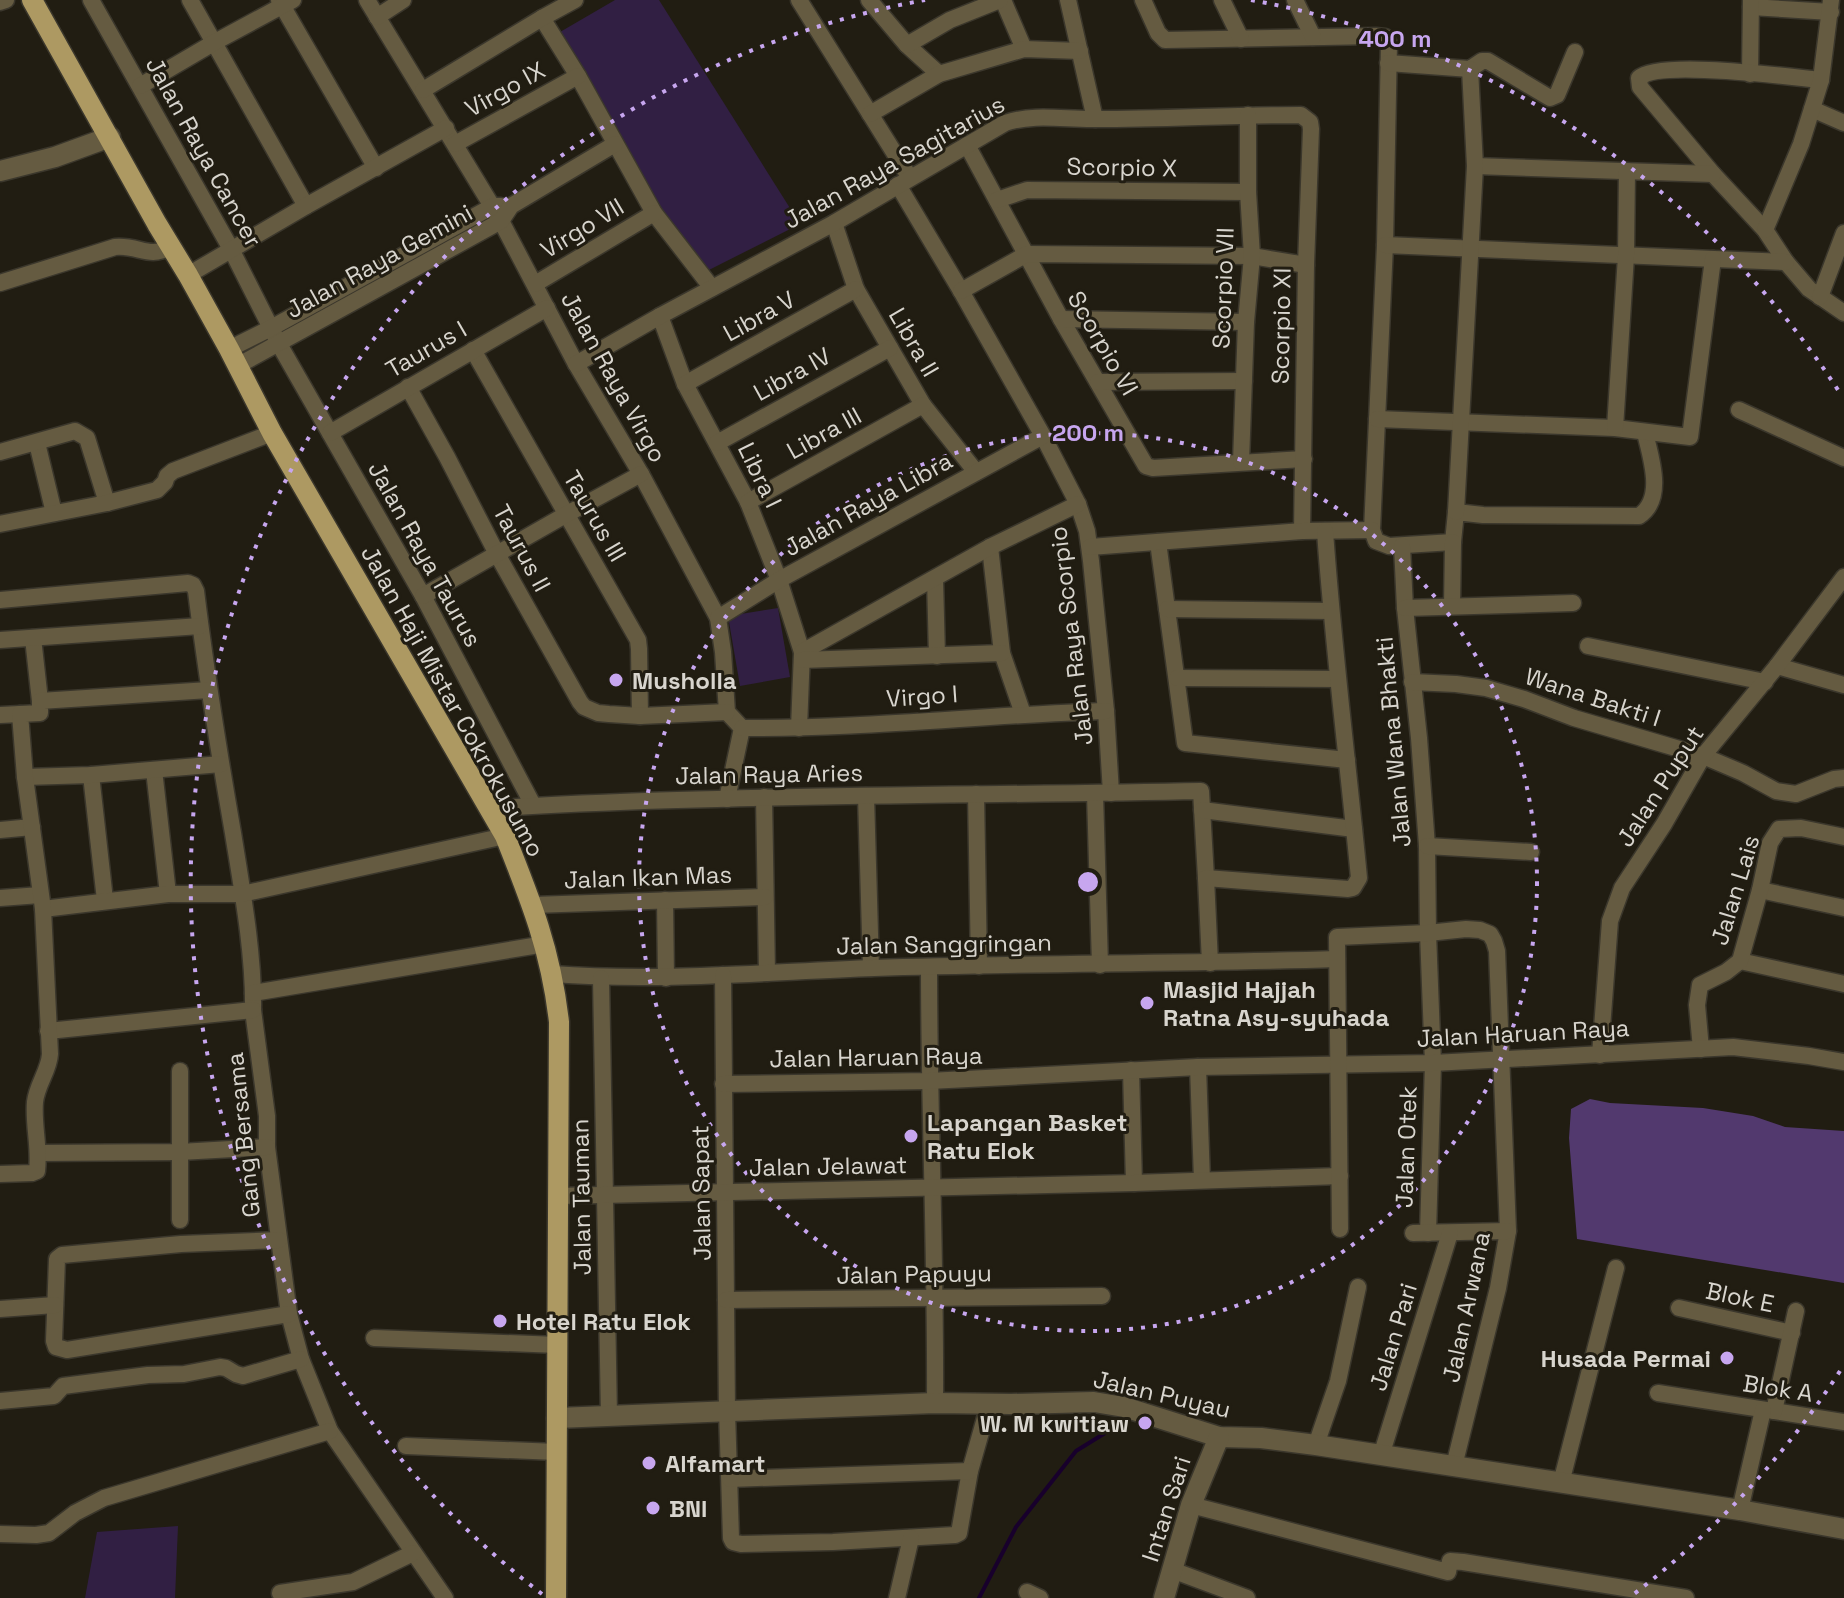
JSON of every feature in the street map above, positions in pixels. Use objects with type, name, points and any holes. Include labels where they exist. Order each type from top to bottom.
[{"type":"main road","name":"Jalan Haji Mistar Cokrokusumo","points":[[32,0],[188,275],[272,433],[505,836],[533,905],[552,974],[559,1022],[556,1598]]},
{"type":"street","points":[[0,2],[6,0]]},
{"type":"street","name":"Jalan Raya Cancer","points":[[91,0],[231,249],[271,328]]},
{"type":"street","points":[[190,0],[306,206]]},
{"type":"street","name":"Jalan Raya Virgo","points":[[367,0],[497,214],[576,364],[641,474],[718,618],[727,712]]},
{"type":"street","points":[[377,17],[403,0]]},
{"type":"street","points":[[423,90],[575,0]]},
{"type":"street","name":"Jalan Raya Scorpio","points":[[799,0],[870,114],[961,291],[1043,436],[1078,504],[1087,531],[1106,711],[1100,965]]},
{"type":"street","points":[[907,45],[950,20],[1001,0],[1024,49]]},
{"type":"street","points":[[1068,0],[1095,119]]},
{"type":"street","points":[[1143,0],[1158,33],[1165,40],[1385,37],[1389,43],[1385,245],[1372,530],[1376,541],[1389,546],[1453,542]]},
{"type":"street","points":[[1222,0],[1241,39]]},
{"type":"street","points":[[1295,0],[1313,37]]},
{"type":"street","points":[[873,1],[907,45],[939,74]]},
{"type":"street","points":[[140,86],[285,2],[376,168]]},
{"type":"street","points":[[1750,74],[1751,4],[1834,16],[1821,80],[1801,144],[1765,230]]},
{"type":"street","points":[[542,18],[654,213],[712,288]]},
{"type":"street","points":[[870,114],[939,74],[1024,49],[1080,51]]},
{"type":"street","points":[[1388,63],[1470,69],[1482,61],[1488,61],[1550,98],[1557,95],[1575,52]]},
{"type":"street","points":[[1452,606],[1475,166],[1470,69]]},
{"type":"street","points":[[1821,80],[1722,71],[1646,72],[1639,78],[1640,87],[1765,230],[1809,289],[1844,313]]},
{"type":"street","name":"Virgo IX","points":[[455,144],[578,76]]},
{"type":"street","points":[[1812,109],[1844,123]]},
{"type":"street","name":"Jalan Raya Sagitarius","points":[[576,364],[834,223],[1005,123],[1031,117],[1095,119],[1248,115],[1301,115],[1310,122]]},
{"type":"street","name":"Scorpio VII","points":[[1241,462],[1246,322],[1252,256],[1248,115]]},
{"type":"street","name":"Scorpio XI","points":[[1302,531],[1310,122]]},
{"type":"street","points":[[188,275],[446,128]]},
{"type":"street","points":[[0,171],[55,157],[110,137]]},
{"type":"street","name":"Jalan Raya Gemini","points":[[233,357],[279,344],[615,144]]},
{"type":"street","name":"Scorpio VI","points":[[967,145],[1061,319],[1146,466],[1304,459]]},
{"type":"street","points":[[1475,166],[1713,174]]},
{"type":"street","points":[[1615,428],[1626,256],[1627,171]]},
{"type":"street","name":"Scorpio X","points":[[997,200],[1027,190],[1248,192]]},
{"type":"street","name":"Virgo VII","points":[[535,284],[654,213]]},
{"type":"street","name":"Jalan Raya Gemini","points":[[233,357],[271,328],[497,214]]},
{"type":"street","name":"Libra II","points":[[834,223],[856,289],[923,405],[976,472]]},
{"type":"street","points":[[1820,297],[1844,236]]},
{"type":"street","points":[[1385,245],[1786,262]]},
{"type":"street","points":[[0,283],[115,247],[128,246],[154,254],[170,247]]},
{"type":"street","points":[[961,291],[1027,254],[1252,256],[1306,265]]},
{"type":"street","points":[[1377,419],[1615,428],[1690,437],[1713,259]]},
{"type":"street","name":"Libra V","points":[[685,384],[856,289]]},
{"type":"street","name":"Taurus I","points":[[330,433],[547,308]]},
{"type":"street","name":"Libra I","points":[[660,316],[685,384],[748,502],[779,580],[802,656]]},
{"type":"street","points":[[1061,319],[1246,322]]},
{"type":"street","name":"Jalan Raya Taurus","points":[[271,328],[423,596],[533,805]]},
{"type":"street","name":"Libra IV","points":[[717,443],[890,348]]},
{"type":"street","name":"Taurus III","points":[[473,350],[638,640],[640,716]]},
{"type":"street","points":[[1098,382],[1244,381]]},
{"type":"street","name":"Taurus II","points":[[408,387],[580,702],[591,710],[640,716]]},
{"type":"street","name":"Libra III","points":[[748,502],[923,405]]},
{"type":"street","points":[[1739,410],[1844,458]]},
{"type":"street","points":[[0,452],[75,431],[87,438],[107,503]]},
{"type":"street","points":[[0,524],[157,490],[173,471],[272,433]]},
{"type":"street","points":[[1456,512],[1483,515],[1639,516],[1647,511],[1654,489],[1652,461],[1645,433]]},
{"type":"street","name":"Jalan Raya Libra","points":[[718,618],[779,580],[1043,436]]},
{"type":"street","points":[[37,443],[54,513]]},
{"type":"street","points":[[423,596],[641,474]]},
{"type":"street","points":[[802,656],[990,547],[1078,504]]},
{"type":"street","points":[[1090,547],[1302,531],[1372,530]]},
{"type":"street","points":[[1206,878],[1348,889],[1353,888],[1359,878],[1337,679],[1325,531]]},
{"type":"street","points":[[1158,542],[1185,743],[1347,760]]},
{"type":"street","name":"Jalan Wana Bhakti","points":[[1402,546],[1427,846],[1433,1063]]},
{"type":"street","points":[[990,547],[1002,653],[1023,714]]},
{"type":"street","points":[[935,579],[937,656]]},
{"type":"street","name":"Jalan Puput","points":[[1600,1055],[1610,921],[1622,888],[1703,756],[1765,682],[1843,580]]},
{"type":"street","name":"Gang Bersama","points":[[0,600],[188,583],[196,591],[242,894],[267,1116],[267,1147],[289,1314],[301,1359],[330,1431],[445,1598]]},
{"type":"street","points":[[1405,608],[1573,603]]},
{"type":"street","points":[[1167,609],[1331,611]]},
{"type":"street","points":[[0,640],[200,626]]},
{"type":"street","points":[[0,715],[40,713],[33,638]]},
{"type":"street","points":[[1588,646],[1765,682]]},
{"type":"street","points":[[802,656],[1002,653]]},
{"type":"street","points":[[799,728],[802,656]]},
{"type":"street","points":[[1777,666],[1844,685]]},
{"type":"street","points":[[1177,678],[1337,679]]},
{"type":"street","name":"Wana Bakti I","points":[[1412,682],[1486,688],[1524,699],[1574,718],[1703,756],[1776,791],[1796,794],[1844,778]]},
{"type":"street","points":[[40,701],[209,690]]},
{"type":"street","name":"Virgo I","points":[[742,728],[799,728],[1106,711]]},
{"type":"street","points":[[640,716],[727,712],[742,728],[727,799]]},
{"type":"street","points":[[0,1174],[35,1173],[38,1168],[35,1104],[49,1063],[42,902],[20,714]]},
{"type":"street","points":[[25,777],[221,764]]},
{"type":"street","points":[[154,770],[168,894]]},
{"type":"street","points":[[91,775],[105,900]]},
{"type":"street","name":"Jalan Raya Aries","points":[[488,809],[764,797],[1201,791],[1202,810]]},
{"type":"street","points":[[976,794],[979,966]]},
{"type":"street","points":[[866,796],[871,968]]},
{"type":"street","points":[[764,797],[767,973]]},
{"type":"street","points":[[1210,963],[1202,810],[1354,829]]},
{"type":"street","points":[[0,830],[32,827]]},
{"type":"street","name":"Jalan Lais","points":[[1701,1049],[1697,1005],[1700,985],[1740,961],[1770,843],[1779,829],[1801,828],[1844,837]]},
{"type":"street","points":[[0,898],[42,902],[168,894],[242,894],[505,836]]},
{"type":"street","points":[[1427,846],[1531,852]]},
{"type":"street","points":[[1760,890],[1844,908]]},
{"type":"street","name":"Jalan Ikan Mas","points":[[533,905],[765,897]]},
{"type":"street","points":[[665,900],[666,978]]},
{"type":"street","name":"Jalan Arwana","points":[[1337,959],[1337,937],[1466,929],[1490,934],[1497,951],[1508,1231],[1498,1288],[1454,1466]]},
{"type":"street","points":[[253,993],[545,944]]},
{"type":"street","points":[[1337,959],[1340,1229]]},
{"type":"street","name":"Jalan Sanggringan","points":[[552,974],[666,978],[871,968],[1337,959]]},
{"type":"street","points":[[1740,961],[1844,984]]},
{"type":"street","points":[[929,967],[935,1403]]},
{"type":"street","name":"Jalan Sapat","points":[[723,975],[731,1538],[737,1543],[911,1538]]},
{"type":"street","name":"Jalan Tauman","points":[[601,978],[609,1416]]},
{"type":"street","points":[[48,1031],[253,1010]]},
{"type":"street","name":"Jalan Haruan Raya","points":[[723,1084],[929,1081],[1198,1067],[1433,1063],[1733,1047],[1844,1062]]},
{"type":"street","name":"Jalan Otek","points":[[1433,1063],[1420,1233],[1450,1233]]},
{"type":"street","points":[[1198,1067],[1202,1180]]},
{"type":"street","points":[[1131,1070],[1134,1183]]},
{"type":"street","points":[[180,1071],[180,1220]]},
{"type":"street","points":[[38,1153],[180,1152],[267,1147]]},
{"type":"street","name":"Jalan Jelawat","points":[[558,1196],[1340,1176]]},
{"type":"street","points":[[1450,1233],[1508,1231]]},
{"type":"street","name":"Jalan Pari","points":[[1381,1456],[1450,1233]]},
{"type":"street","points":[[279,1240],[181,1244],[62,1255],[57,1259],[54,1341],[56,1347],[67,1350],[289,1314]]},
{"type":"street","points":[[1561,1483],[1616,1268]]},
{"type":"street","points":[[1316,1445],[1338,1381],[1358,1287]]},
{"type":"street","name":"Jalan Papuyu","points":[[726,1300],[1102,1296]]},
{"type":"street","points":[[0,1309],[55,1305]]},
{"type":"street","name":"Blok E","points":[[1679,1308],[1792,1333]]},
{"type":"street","points":[[1740,1510],[1796,1311]]},
{"type":"street","points":[[374,1338],[558,1345]]},
{"type":"street","points":[[0,1401],[54,1396],[63,1386],[148,1375],[184,1374],[220,1367],[243,1376],[301,1359]]},
{"type":"street","name":"Blok A","points":[[1658,1393],[1844,1422]]},
{"type":"street","name":"Jalan Puyau","points":[[557,1418],[935,1403],[1094,1402],[1124,1407],[1219,1437],[1261,1438],[1316,1445],[1740,1510],[1844,1529]]},
{"type":"street","points":[[897,1598],[911,1538],[959,1533],[970,1471],[989,1404]]},
{"type":"street","points":[[0,1534],[49,1533],[90,1504],[104,1498],[330,1431]]},
{"type":"street","name":"Intan Sari","points":[[1164,1598],[1191,1505],[1219,1437]]},
{"type":"street","points":[[406,1446],[557,1452]]},
{"type":"street","points":[[730,1479],[970,1471]]},
{"type":"street","points":[[1191,1505],[1448,1572],[1450,1561],[1463,1562],[1686,1598]]},
{"type":"street","points":[[280,1593],[353,1582],[413,1553]]},
{"type":"street","points":[[1172,1570],[1247,1598]]},
{"type":"shaded area","points":[[615,0],[659,0],[800,224],[699,275],[560,32]]},
{"type":"shaded area","points":[[778,608],[790,677],[740,686],[728,616]]},
{"type":"shaded area","points":[[1590,1099],[1703,1108],[1753,1116],[1785,1127],[1844,1131],[1844,1283],[1577,1239],[1569,1138],[1571,1109]]},
{"type":"shaded area","points":[[178,1526],[175,1598],[85,1598],[97,1532]]},
{"type":"waterway","points":[[979,1598],[1016,1527],[1076,1451],[1131,1417]]},
{"type":"place","name":"Musholla","points":[[616,680]]},
{"type":"place","name":"Masjid Hajjah Ratna Asy-syuhada","points":[[1147,1003]]},
{"type":"place","name":"Lapangan Basket Ratu Elok","points":[[911,1136]]},
{"type":"place","name":"Hotel Ratu Elok","points":[[500,1321]]},
{"type":"place","name":"Husada Permai","points":[[1727,1358]]},
{"type":"place","name":"W. M kwitiaw","points":[[1145,1423]]},
{"type":"place","name":"Alfamart","points":[[649,1463]]},
{"type":"place","name":"BNI","points":[[653,1508]]}]
